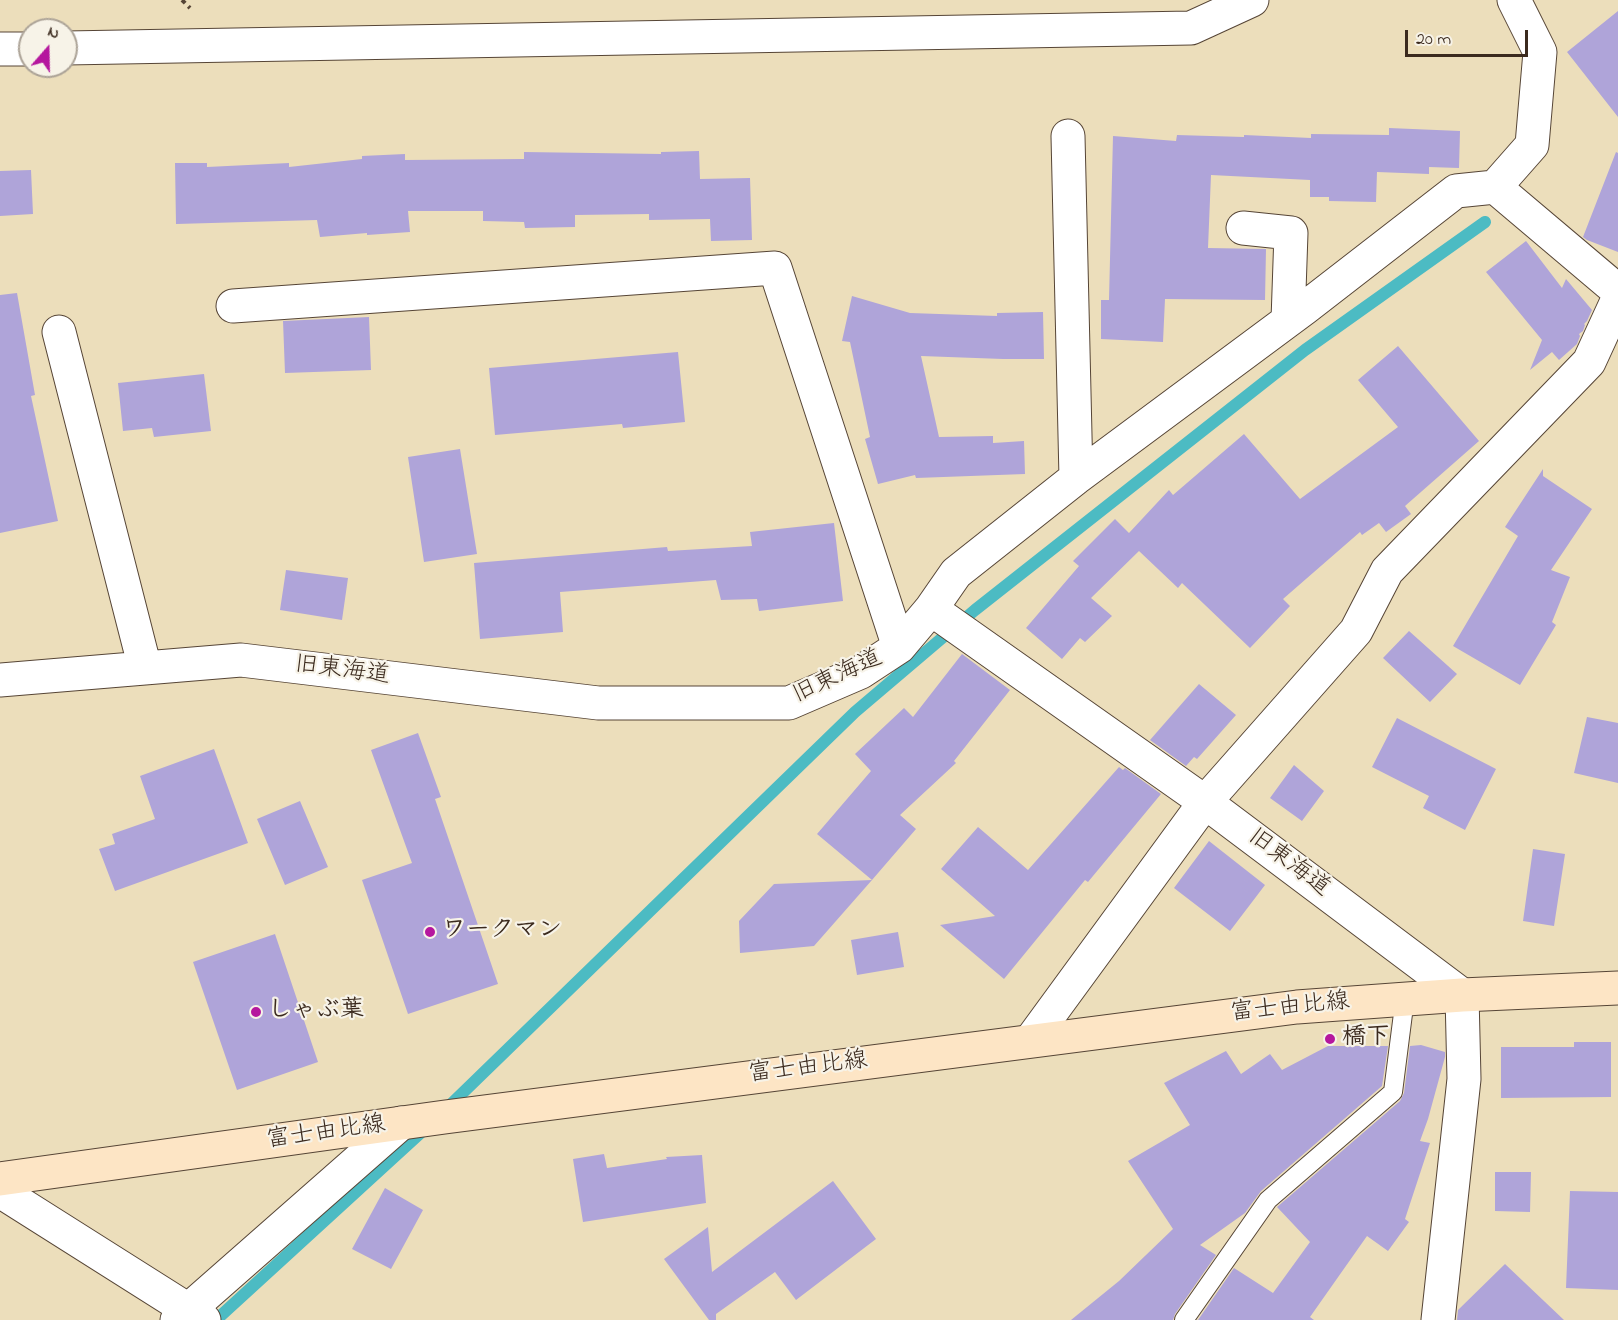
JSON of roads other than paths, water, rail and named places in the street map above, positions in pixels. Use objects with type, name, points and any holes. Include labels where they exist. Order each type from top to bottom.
[{"type":"main road","name":"富士由比線","points":[[0,1179],[401,1123],[1297,1007],[1405,998],[1618,988]]},
{"type":"street","points":[[78,48],[1191,28],[1252,0]]},
{"type":"street","points":[[930,609],[956,573],[1076,478],[1456,191],[1494,187],[1532,145],[1540,52],[1514,0]]},
{"type":"street","points":[[0,49],[18,49]]},
{"type":"street","points":[[1068,136],[1076,478]]},
{"type":"street","points":[[1494,187],[1618,291]]},
{"type":"street","points":[[1243,228],[1291,233],[1288,320]]},
{"type":"street","points":[[233,306],[775,268],[899,647]]},
{"type":"street","points":[[1031,1040],[1205,802],[1356,631],[1387,571],[1589,362],[1618,299]]},
{"type":"street","points":[[59,332],[145,668]]},
{"type":"street","name":"旧東海道","points":[[0,680],[242,660],[598,703],[789,703],[861,672],[899,647],[930,609],[1205,802],[1462,995]]},
{"type":"street","points":[[1438,1320],[1464,1079],[1462,995]]},
{"type":"street","points":[[0,1191],[191,1316],[401,1123]]},
{"type":"lane","points":[[1184,1320],[1268,1200],[1393,1092],[1405,998]]},
{"type":"waterway","points":[[445,1110],[855,712],[975,610],[1305,350],[1485,222]]},
{"type":"waterway","points":[[216,1320],[428,1126]]},
{"type":"place","name":"ワークマン","points":[[430,932]]},
{"type":"place","name":"しゃぶ葉","points":[[256,1012]]},
{"type":"place","name":"橋下","points":[[1330,1039]]}]
